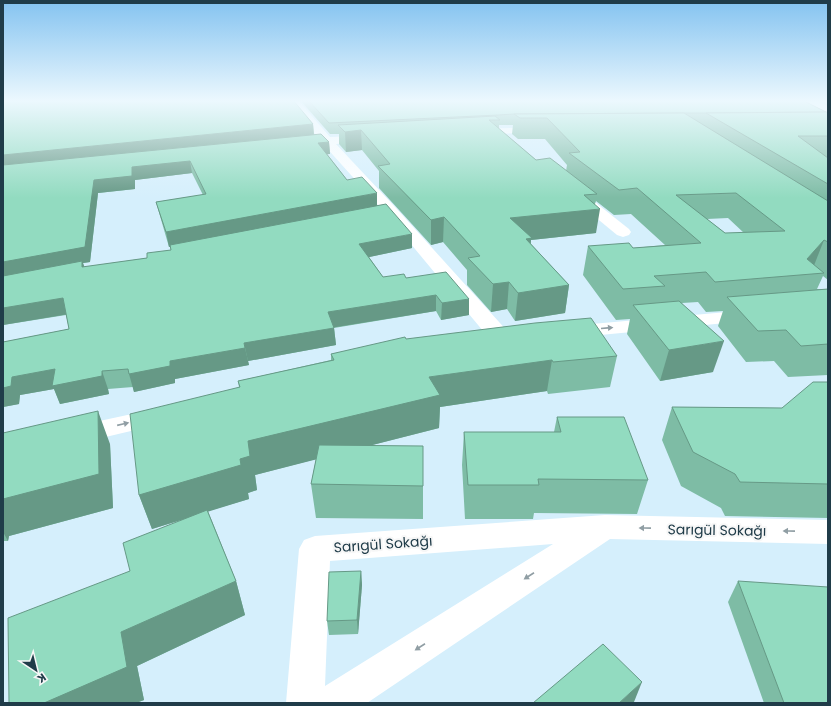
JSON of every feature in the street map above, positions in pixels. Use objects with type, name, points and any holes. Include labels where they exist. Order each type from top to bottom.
[{"type":"street","points":[[320,133],[384,213],[501,338]]},
{"type":"street","points":[[501,133],[515,145]]},
{"type":"street","points":[[286,144],[380,137]]},
{"type":"street","points":[[563,184],[623,232]]},
{"type":"street","points":[[548,334],[774,314]]},
{"type":"street","points":[[478,343],[501,338],[524,336]]},
{"type":"street","points":[[58,439],[182,411]]},
{"type":"street","points":[[333,703],[605,527]]},
{"type":"street","name":"Sarıgül Sokağı","points":[[305,703],[316,549],[605,527],[828,532]]},
{"type":"building","points":[[3,133],[224,133],[3,155]]},
{"type":"building","points":[[364,133],[504,133],[536,160],[550,158],[597,194],[584,195],[600,209],[510,218],[532,238],[526,239],[569,285],[518,293],[509,282],[493,284],[468,258],[480,256],[444,217],[431,220],[378,166],[390,164]]},
{"type":"building","points":[[562,133],[717,133],[828,201],[828,242],[824,240],[807,259],[824,273],[715,282],[706,272],[654,276],[665,286],[623,289],[588,246],[629,243],[633,248],[701,243],[637,188],[619,190],[569,153],[580,152]],"holes":[[[736,193],[785,231],[725,233],[676,195]]]},
{"type":"building","points":[[740,133],[828,133],[828,136],[798,136],[828,158],[828,184]]},
{"type":"building","points":[[321,134],[329,142],[318,143],[347,180],[362,177],[377,193],[166,232],[156,202],[206,194],[190,161],[132,167],[132,176],[94,180],[85,247],[3,262],[3,165]]},
{"type":"building","points":[[386,204],[412,234],[359,244],[383,277],[404,274],[406,278],[446,272],[469,299],[442,303],[436,295],[328,312],[334,328],[244,343],[245,348],[170,361],[170,366],[129,374],[128,369],[102,371],[102,376],[52,386],[55,369],[12,377],[11,386],[3,388],[3,342],[69,329],[63,298],[3,308],[3,276],[82,261],[82,267],[147,258],[147,253],[171,250],[170,245]]},
{"type":"building","points":[[828,289],[828,344],[801,346],[786,330],[758,331],[727,297]]},
{"type":"building","points":[[679,301],[724,341],[669,350],[633,305]]},
{"type":"building","points":[[591,318],[617,356],[553,362],[552,360],[429,377],[440,395],[248,441],[250,456],[240,459],[241,465],[139,495],[130,414],[240,387],[238,381],[334,360],[331,354],[405,337],[406,339],[535,323]]},
{"type":"building","points":[[813,382],[828,382],[828,484],[740,482],[735,474],[693,452],[672,407],[782,408]]},
{"type":"building","points":[[98,411],[99,474],[3,499],[3,433]]},
{"type":"building","points":[[557,417],[624,417],[648,480],[538,479],[539,485],[468,485],[464,432],[561,432]]},
{"type":"building","points":[[319,445],[423,446],[423,486],[311,484]]},
{"type":"building","points":[[207,510],[236,581],[121,632],[127,667],[44,703],[9,703],[8,618],[130,571],[123,543]]},
{"type":"building","points":[[361,571],[357,620],[327,621],[329,572]]},
{"type":"building","points":[[738,581],[828,587],[828,703],[784,703]]},
{"type":"building","points":[[603,644],[642,682],[619,703],[533,703]]}]
